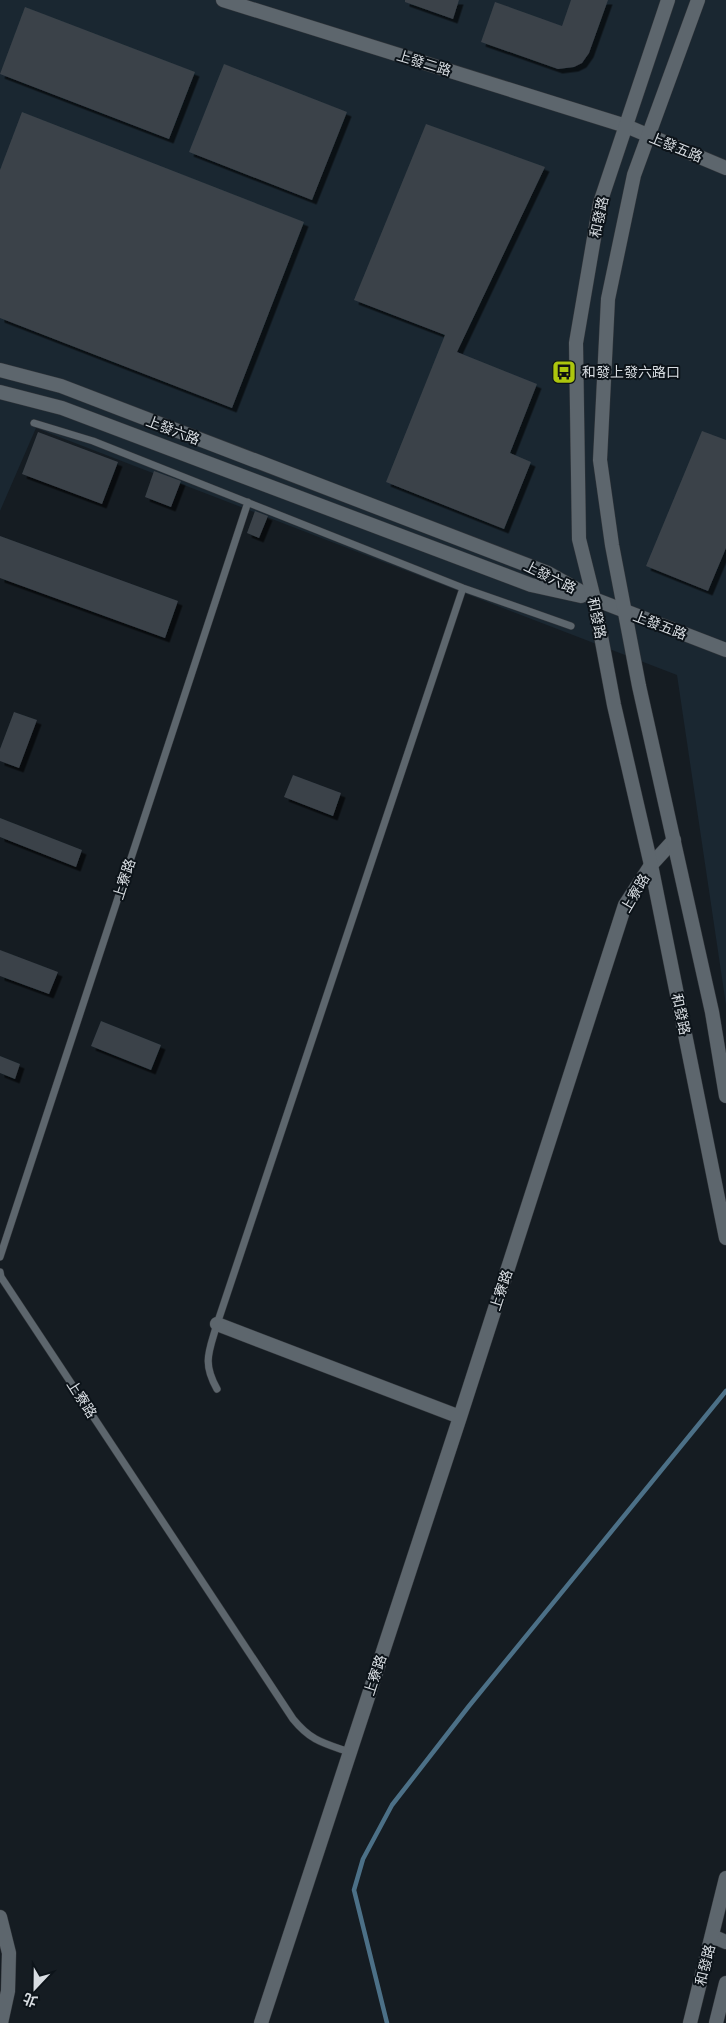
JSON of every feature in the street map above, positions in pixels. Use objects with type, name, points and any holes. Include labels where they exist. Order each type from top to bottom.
[{"type":"street","name":"上發二路","points":[[223,0],[626,126]]},
{"type":"street","name":"和發路","points":[[668,0],[600,203],[576,343],[579,539],[594,599],[614,705],[651,865],[726,1238]]},
{"type":"street","name":"和發路","points":[[698,0],[634,175],[607,308],[600,460],[612,545],[639,686],[712,1012],[726,1096]]},
{"type":"street","name":"上發五路","points":[[626,126],[726,168]]},
{"type":"street","name":"上發六路","points":[[0,370],[62,386],[539,570],[594,599]]},
{"type":"street","name":"上發六路","points":[[0,392],[62,408],[531,585],[594,599]]},
{"type":"street","name":"上發五路","points":[[594,599],[726,650]]},
{"type":"street","name":"上寮路","points":[[261,2023],[460,1417],[625,905],[651,865],[674,840]]},
{"type":"street","points":[[217,1324],[460,1417]]},
{"type":"street","name":"和發路","points":[[690,2023],[726,1878]]},
{"type":"street","points":[[0,1917],[9,1953],[8,1991],[1,2023]]},
{"type":"street","points":[[712,1936],[726,1942]]},
{"type":"street","name":"和發路","points":[[716,2023],[726,1983]]},
{"type":"lane","points":[[34,423],[93,441],[463,588],[571,626]]},
{"type":"lane","name":"上寮路","points":[[0,1257],[248,502]]},
{"type":"lane","points":[[217,1389],[209,1375],[208,1358],[217,1324],[463,588]]},
{"type":"lane","name":"上寮路","points":[[0,1272],[1,1277],[293,1718],[304,1732],[316,1740],[349,1752]]},
{"type":"shaded area","points":[[0,0],[726,0],[726,1005],[677,675],[36,428],[0,511]]},
{"type":"building","points":[[405,0],[459,0],[453,19],[405,2]]},
{"type":"building","points":[[571,0],[608,0],[589,53],[582,63],[574,67],[558,69],[481,42],[495,2],[562,26]]},
{"type":"building","points":[[25,7],[195,72],[169,139],[0,74]]},
{"type":"building","points":[[224,64],[347,112],[312,200],[189,152]]},
{"type":"building","points":[[22,112],[304,222],[232,408],[0,318],[0,170]]},
{"type":"building","points":[[426,124],[545,167],[457,352],[537,384],[510,453],[531,462],[504,529],[386,482],[445,335],[354,300]]},
{"type":"building","points":[[702,431],[726,440],[726,548],[708,591],[646,566]]},
{"type":"building","points":[[38,432],[118,462],[102,504],[22,474]]},
{"type":"building","points":[[154,471],[181,481],[171,507],[145,497]]},
{"type":"building","points":[[255,511],[268,516],[259,538],[247,533]]},
{"type":"building","points":[[0,536],[178,601],[165,638],[0,578]]},
{"type":"building","points":[[14,712],[37,720],[19,768],[0,761],[0,749]]},
{"type":"building","points":[[293,775],[341,793],[333,816],[284,797]]},
{"type":"building","points":[[0,818],[82,850],[76,867],[0,837]]},
{"type":"building","points":[[0,950],[58,972],[49,994],[0,976]]},
{"type":"building","points":[[101,1021],[161,1045],[151,1070],[91,1046]]},
{"type":"building","points":[[0,1056],[20,1064],[15,1079],[0,1073]]},
{"type":"waterway","points":[[387,2023],[354,1890],[363,1859],[392,1805],[469,1706],[726,1391]]},
{"type":"place","name":"和發上發六路口","points":[[564,372]]}]
